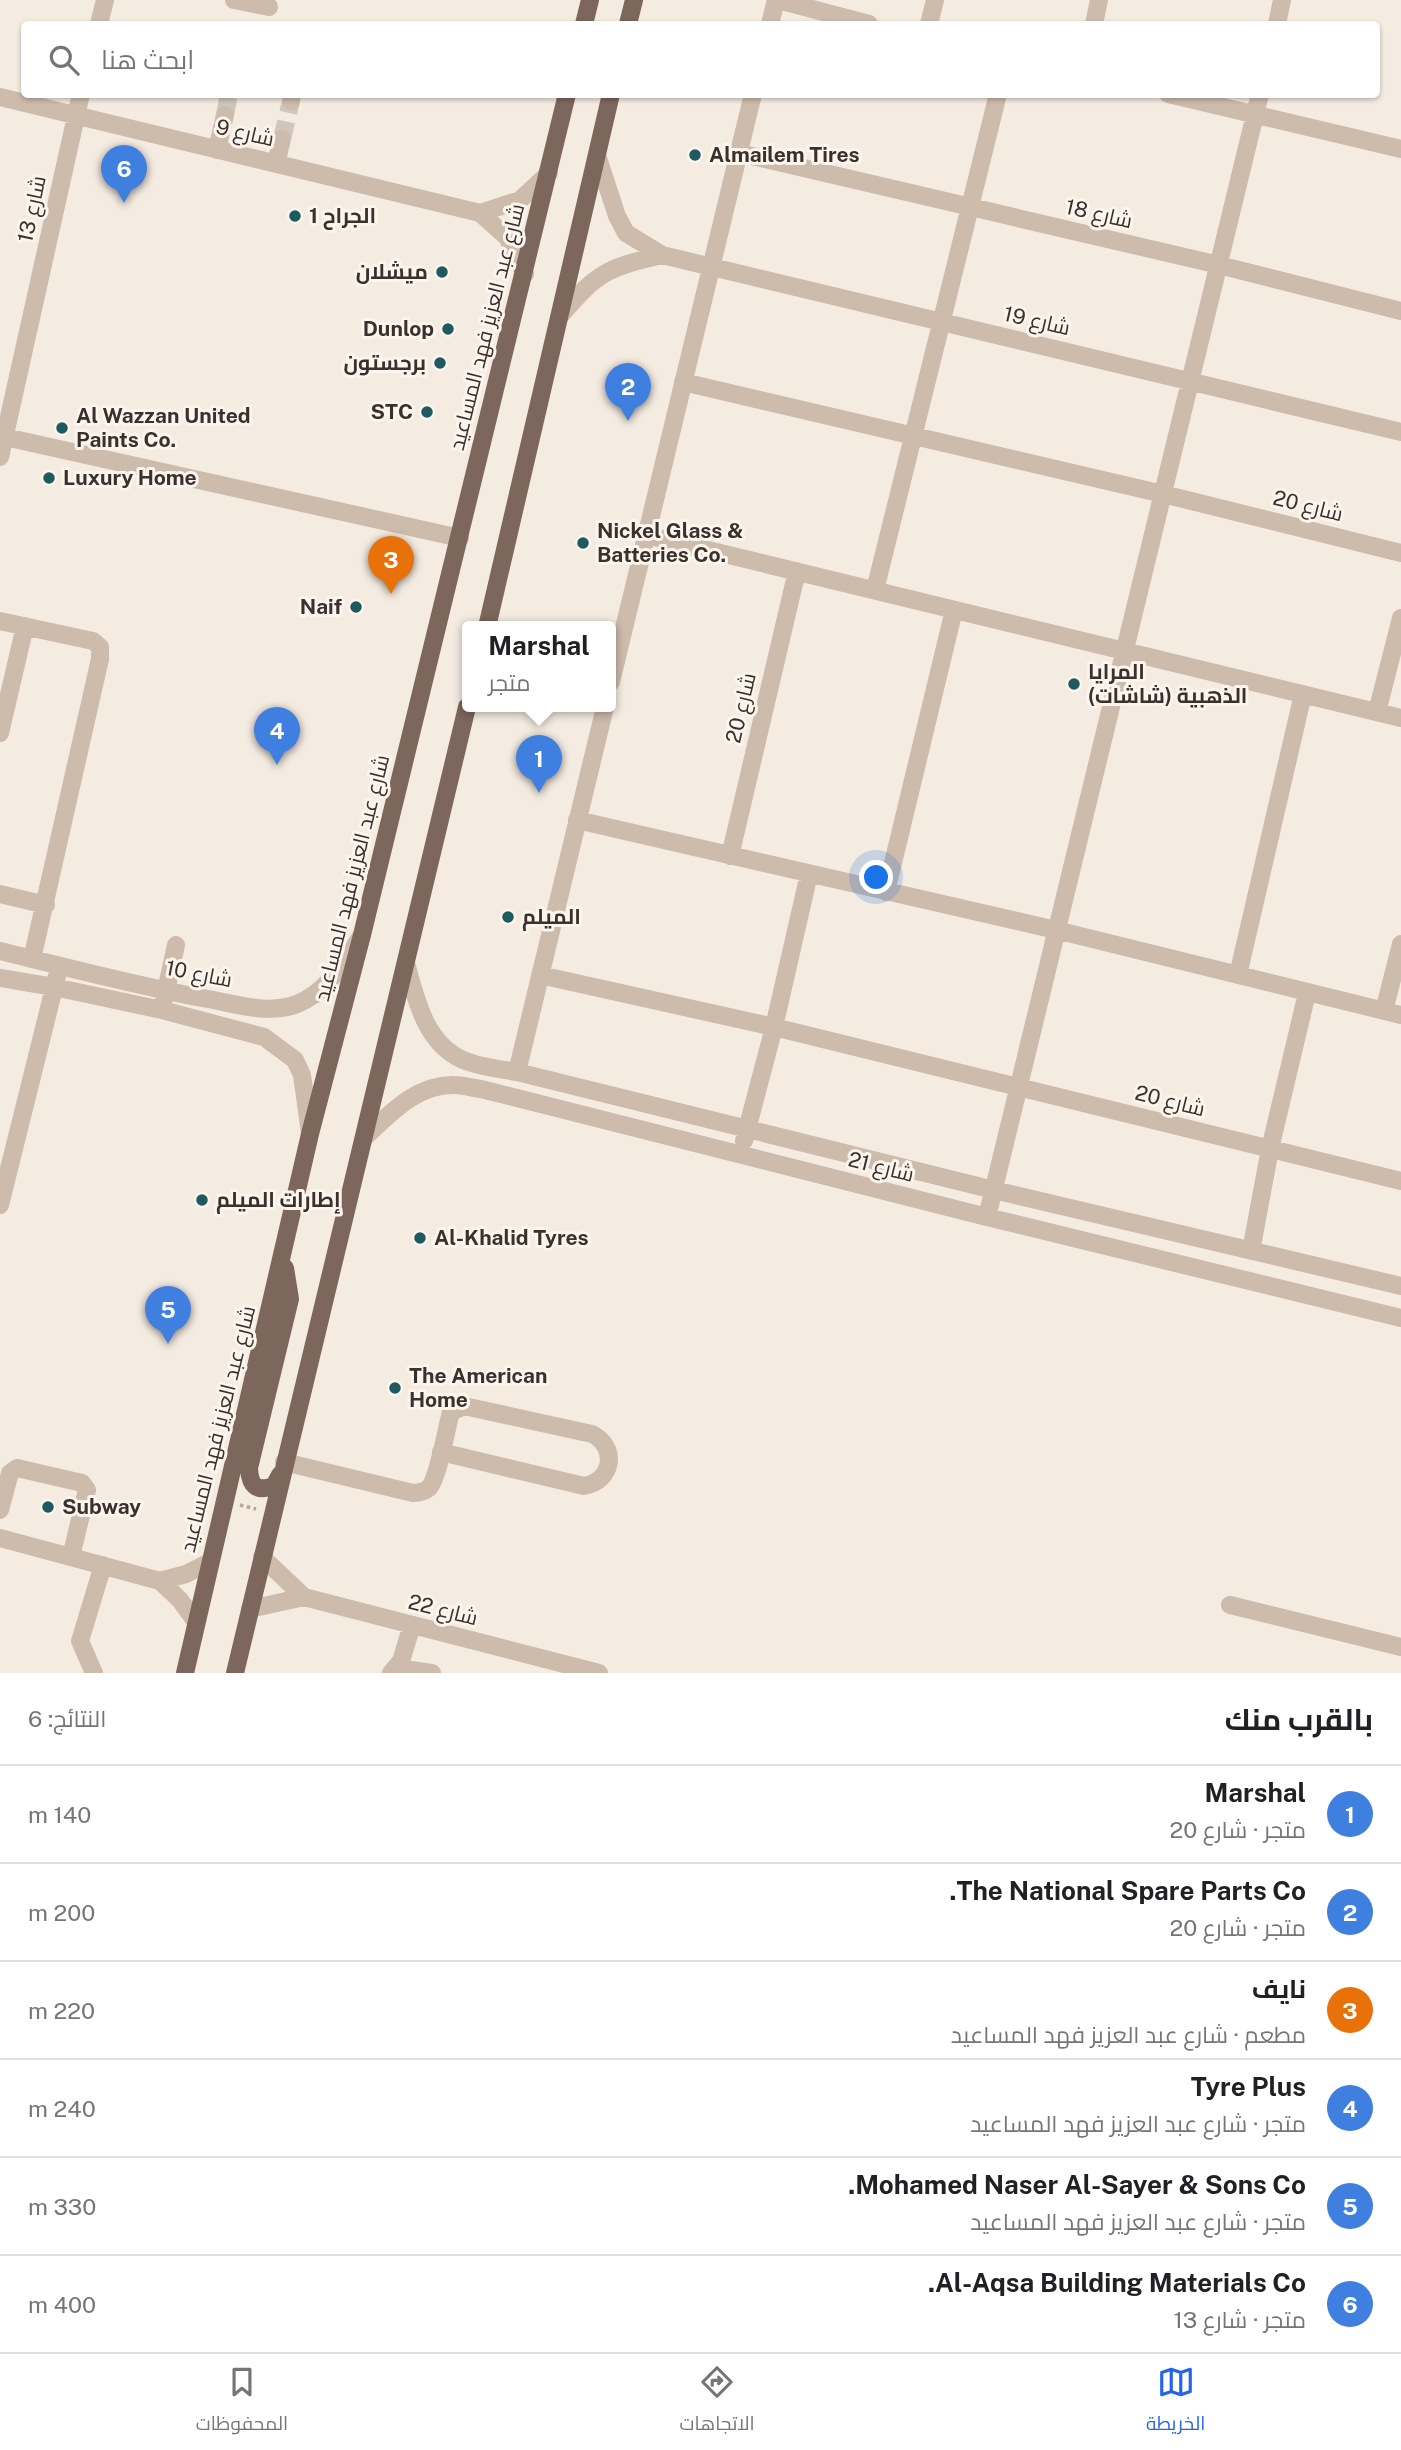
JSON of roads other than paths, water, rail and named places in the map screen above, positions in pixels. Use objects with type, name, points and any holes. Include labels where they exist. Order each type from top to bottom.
[{"type":"main road","points":[[585,21],[590,0]]},
{"type":"main road","points":[[629,21],[634,0]]},
{"type":"main road","name":"شارع عبد العزيز فهد المساعيد","points":[[185,1673],[310,1134],[362,936],[566,98]]},
{"type":"main road","points":[[488,621],[610,98]]},
{"type":"main road","points":[[235,1673],[282,1468],[466,712]]},
{"type":"main road","points":[[282,1468],[274,1486],[264,1489],[255,1486],[250,1480],[249,1468],[290,1299],[283,1257]]},
{"type":"street","points":[[100,21],[105,0]]},
{"type":"street","points":[[234,0],[269,8]]},
{"type":"street","points":[[771,21],[777,0],[858,21]]},
{"type":"street","points":[[930,21],[935,0]]},
{"type":"street","points":[[1095,21],[1099,0]]},
{"type":"street","points":[[1278,21],[1282,0]]},
{"type":"street","name":"شارع 9","points":[[0,97],[480,213],[506,237],[525,274]]},
{"type":"street","name":"شارع 13","points":[[0,457],[80,98]]},
{"type":"street","points":[[616,661],[752,98]]},
{"type":"street","points":[[875,590],[997,98]]},
{"type":"street","points":[[1184,98],[1401,149]]},
{"type":"street","points":[[987,1217],[1259,98]]},
{"type":"street","points":[[216,150],[225,115]]},
{"type":"street","points":[[276,164],[282,139]]},
{"type":"street","name":"شارع 18","points":[[739,153],[1219,265],[1401,311]]},
{"type":"street","name":"شارع 19","points":[[597,155],[617,216],[626,233],[662,255],[1401,432]]},
{"type":"street","points":[[480,213],[520,200],[549,173]]},
{"type":"street","name":"شارع 19","points":[[560,316],[587,285],[605,271],[662,255]]},
{"type":"street","points":[[0,372],[18,376]]},
{"type":"street","name":"شارع 20","points":[[683,382],[1163,494],[1401,553]]},
{"type":"street","points":[[5,436],[460,538]]},
{"type":"street","points":[[646,535],[1401,718]]},
{"type":"street","name":"شارع 20","points":[[730,856],[797,571]]},
{"type":"street","points":[[886,892],[954,610]]},
{"type":"street","points":[[1377,712],[1401,618]]},
{"type":"street","points":[[0,621],[93,641],[100,647],[100,659],[33,959]]},
{"type":"street","points":[[0,733],[25,626]]},
{"type":"street","points":[[1237,975],[1303,694]]},
{"type":"street","points":[[517,1072],[604,712]]},
{"type":"street","points":[[577,820],[1056,930],[1392,1013],[1401,944]]},
{"type":"street","points":[[740,1154],[774,1027],[809,874]]},
{"type":"street","points":[[0,894],[46,905]]},
{"type":"street","name":"شارع 10","points":[[0,951],[166,991],[263,1008],[295,1005],[309,998],[329,982],[362,936]]},
{"type":"street","points":[[162,1010],[176,945]]},
{"type":"street","name":"شارع 21","points":[[406,963],[422,1017],[448,1052],[479,1066],[517,1072],[994,1190],[1401,1286]]},
{"type":"street","points":[[0,1205],[60,966]]},
{"type":"street","name":"شارع 20","points":[[540,975],[774,1027],[1401,1181]]},
{"type":"street","name":"شارع 10","points":[[0,978],[162,1010],[264,1037],[295,1060],[302,1075],[310,1134]]},
{"type":"street","points":[[1251,1251],[1270,1149],[1307,993]]},
{"type":"street","name":"شارع 21","points":[[364,1139],[400,1104],[432,1088],[452,1085],[481,1089],[1401,1318]]},
{"type":"street","points":[[282,1468],[420,1493],[431,1486],[452,1412],[455,1408],[464,1406],[592,1434],[608,1448],[610,1463],[598,1482],[584,1486],[441,1452]]},
{"type":"street","points":[[0,1510],[10,1473],[17,1468],[82,1483],[86,1494],[71,1557]]},
{"type":"street","points":[[0,1538],[160,1581],[180,1600],[196,1622]]},
{"type":"street","name":"شارع 22","points":[[262,1557],[304,1597]]},
{"type":"street","points":[[160,1581],[186,1574],[210,1562]]},
{"type":"street","points":[[94,1673],[80,1642],[103,1566]]},
{"type":"street","name":"شارع 22","points":[[250,1609],[304,1597],[570,1670],[599,1673]]},
{"type":"street","points":[[1230,1605],[1401,1647]]},
{"type":"street","points":[[394,1671],[401,1661],[412,1625]]},
{"type":"street","points":[[394,1671],[432,1673]]},
{"type":"tunnel","points":[[225,115],[228,98]]},
{"type":"tunnel","points":[[282,139],[291,101]]},
{"type":"place","name":"Almailem Tires","points":[[695,155]]},
{"type":"place","name":"Al-Aqsa Building Materials Co.","points":[[124,203]]},
{"type":"place","name":"الجراح 1","points":[[295,216]]},
{"type":"place","name":"ميشلان","points":[[442,272]]},
{"type":"place","name":"Dunlop","points":[[448,329]]},
{"type":"place","name":"برجستون","points":[[440,363]]},
{"type":"place","name":"STC","points":[[427,412]]},
{"type":"place","name":"The National Spare Parts Co.","points":[[628,421]]},
{"type":"place","name":"Al Wazzan United Paints Co.","points":[[62,428]]},
{"type":"place","name":"Luxury Home","points":[[49,478]]},
{"type":"place","name":"Nickel Glass & Batteries Co.","points":[[583,543]]},
{"type":"place","name":"نايف","points":[[391,594]]},
{"type":"place","name":"Naif","points":[[356,607]]},
{"type":"place","name":"المرايا الذهبية (شاشات)","points":[[1074,684]]},
{"type":"place","name":"Tyre Plus","points":[[277,765]]},
{"type":"place","name":"Marshal","points":[[539,793]]},
{"type":"place","name":"الميلم","points":[[508,917]]},
{"type":"place","name":"إطارات الميلم","points":[[202,1200]]},
{"type":"place","name":"Al-Khalid Tyres","points":[[420,1238]]},
{"type":"place","name":"Mohamed Naser Al-Sayer & Sons Co.","points":[[168,1344]]},
{"type":"place","name":"The American Home","points":[[395,1388]]},
{"type":"place","name":"Subway","points":[[48,1507]]}]
